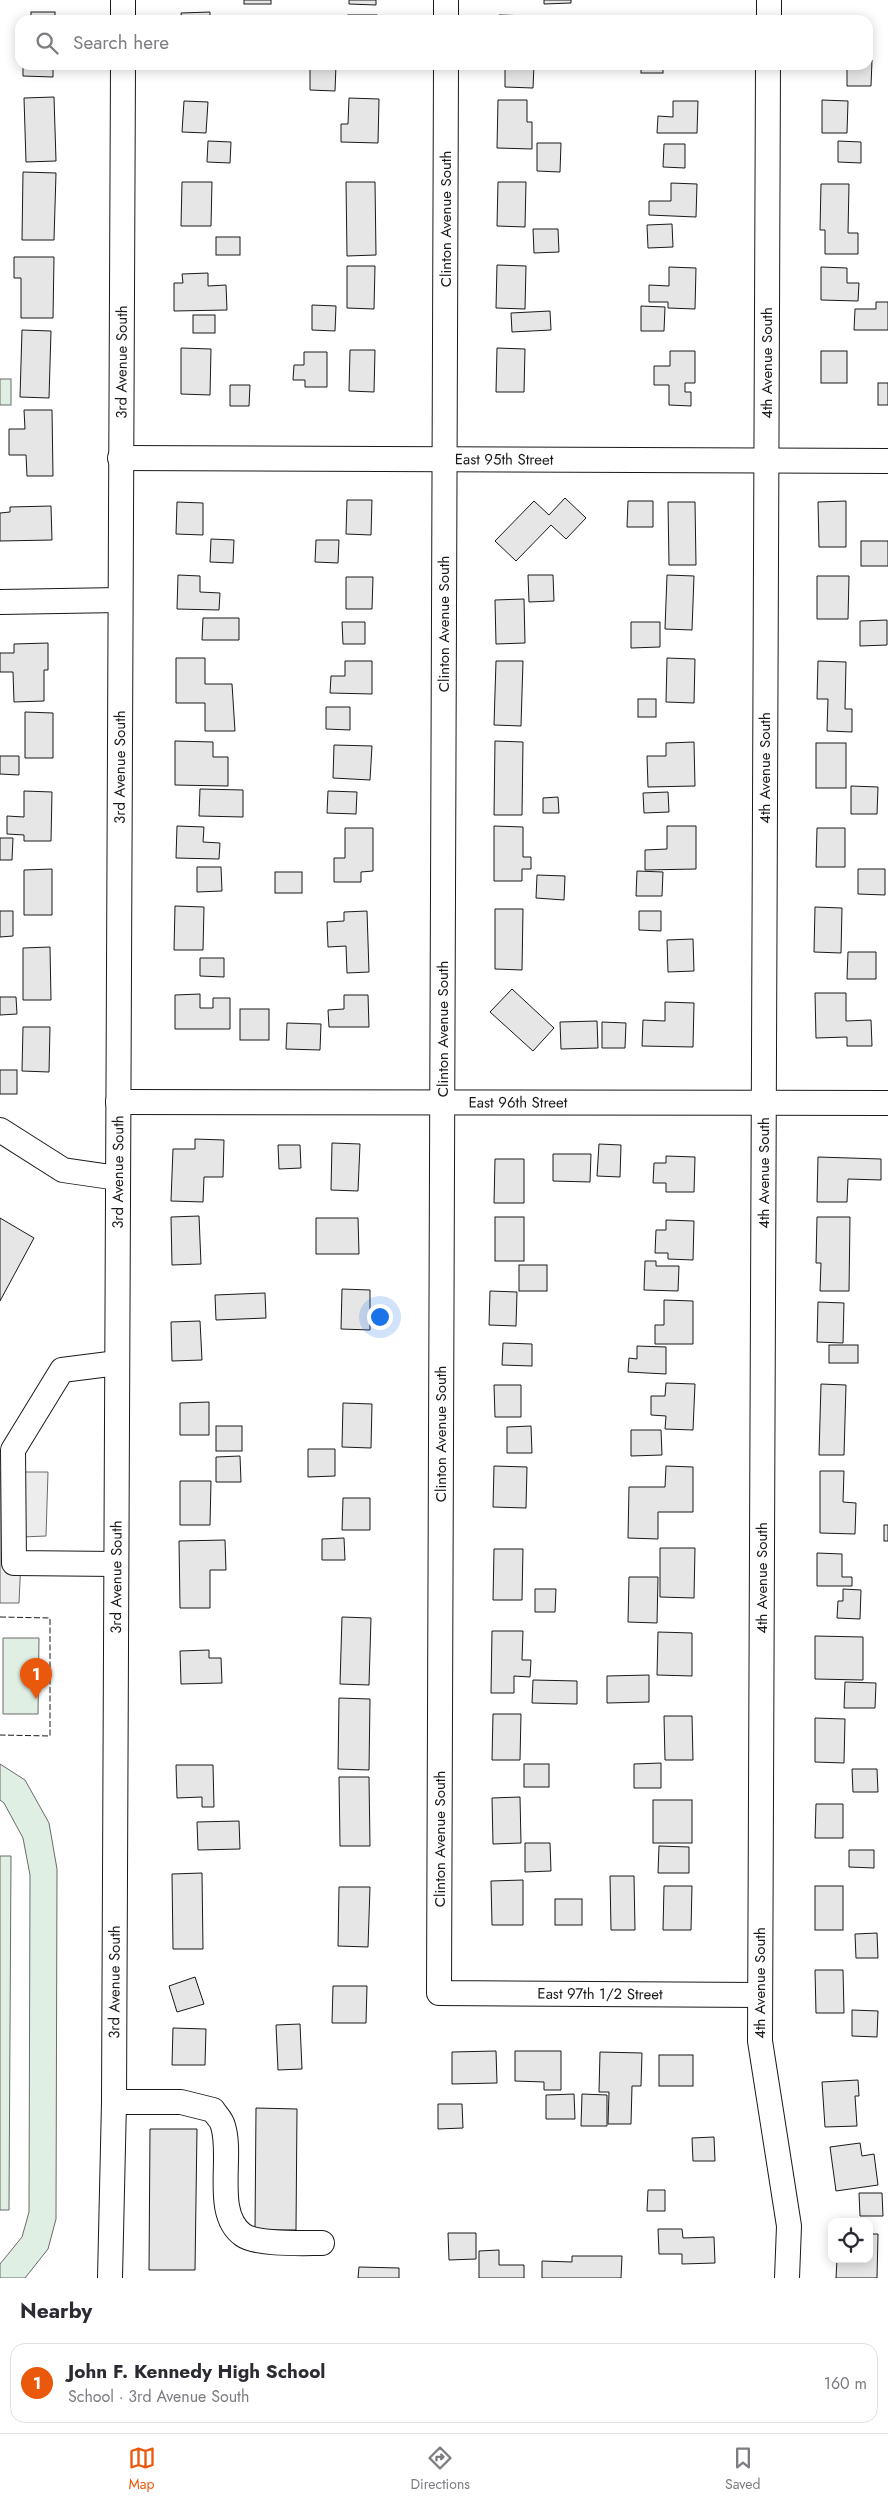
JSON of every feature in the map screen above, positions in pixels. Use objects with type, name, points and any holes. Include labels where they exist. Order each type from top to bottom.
[{"type":"street","points":[[123,0],[123,15]]},
{"type":"street","points":[[446,0],[446,15]]},
{"type":"street","points":[[769,0],[769,15]]},
{"type":"street","name":"3rd Avenue South","points":[[110,2278],[114,2102],[123,70]]},
{"type":"street","name":"Clinton Avenue South","points":[[439,1994],[446,70]]},
{"type":"street","name":"4th Avenue South","points":[[768,70],[760,2041],[789,2226],[787,2278]]},
{"type":"street","name":"East 95th Street","points":[[120,458],[888,461]]},
{"type":"street","points":[[0,602],[120,600]]},
{"type":"street","name":"East 96th Street","points":[[118,1102],[888,1103]]},
{"type":"street","points":[[0,1130],[63,1170],[118,1178]]},
{"type":"street","points":[[116,1564],[7,1565],[7,1475],[13,1450],[62,1370],[117,1363]]},
{"type":"street","name":"East 97th 1/2 Street","points":[[439,1994],[760,1995]]},
{"type":"street","points":[[114,2102],[181,2102],[212,2110],[223,2124],[227,2214],[243,2236],[278,2244],[322,2243]]},
{"type":"green space","points":[[0,379],[11,379],[11,405],[0,405]]},
{"type":"green space","points":[[3,1638],[39,1638],[38,1714],[3,1714]]},
{"type":"green space","points":[[0,1764],[25,1780],[49,1823],[57,1869],[56,2219],[48,2249],[25,2278],[0,2278],[0,2264],[22,2237],[29,2212],[30,1875],[23,1838],[4,1803],[0,1800]]},
{"type":"green space","points":[[0,1856],[11,1856],[9,2210],[0,2210]]},
{"type":"shaded area","points":[[0,1472],[48,1472],[46,1536],[22,1537],[19,1603],[0,1603]]},
{"type":"building","points":[[244,0],[271,0],[271,4],[244,4]]},
{"type":"building","points":[[349,0],[376,0],[376,5],[349,4]]},
{"type":"building","points":[[544,0],[571,0],[571,3],[544,4]]},
{"type":"building","points":[[31,12],[55,12],[55,15],[31,15]]},
{"type":"building","points":[[210,12],[210,15],[181,15],[181,13]]},
{"type":"building","points":[[23,70],[53,70],[53,77],[23,76]]},
{"type":"building","points":[[310,70],[336,70],[335,91],[310,90]]},
{"type":"building","points":[[505,70],[534,70],[533,88],[505,87]]},
{"type":"building","points":[[641,70],[663,70],[663,73],[641,73]]},
{"type":"building","points":[[847,70],[872,70],[871,86],[847,86]]},
{"type":"building","points":[[54,97],[56,161],[26,162],[24,98]]},
{"type":"building","points":[[349,98],[379,99],[378,143],[341,142],[341,124],[348,124]]},
{"type":"building","points":[[498,100],[527,100],[527,122],[532,122],[532,149],[497,148]]},
{"type":"building","points":[[822,100],[848,101],[847,133],[822,133]]},
{"type":"building","points":[[184,101],[208,102],[206,133],[182,132]]},
{"type":"building","points":[[673,101],[698,101],[697,133],[657,133],[658,116],[673,117]]},
{"type":"building","points":[[208,141],[231,142],[230,163],[207,162]]},
{"type":"building","points":[[838,141],[861,142],[861,163],[838,162]]},
{"type":"building","points":[[537,143],[561,143],[560,172],[537,171]]},
{"type":"building","points":[[664,144],[685,144],[685,168],[663,167]]},
{"type":"building","points":[[23,172],[56,173],[54,240],[22,240]]},
{"type":"building","points":[[182,182],[212,182],[211,226],[181,226]]},
{"type":"building","points":[[346,182],[375,182],[376,255],[347,256]]},
{"type":"building","points":[[498,182],[526,182],[525,227],[497,226]]},
{"type":"building","points":[[671,183],[697,184],[696,217],[649,215],[649,201],[671,201]]},
{"type":"building","points":[[821,184],[849,184],[848,233],[858,233],[858,254],[825,254],[825,230],[820,230]]},
{"type":"building","points":[[672,224],[673,247],[648,248],[647,225]]},
{"type":"building","points":[[533,229],[558,229],[559,252],[534,253]]},
{"type":"building","points":[[216,237],[240,237],[240,255],[216,255]]},
{"type":"building","points":[[14,257],[54,257],[53,318],[21,318],[21,278],[14,278]]},
{"type":"building","points":[[497,265],[526,266],[525,309],[496,308]]},
{"type":"building","points":[[347,266],[375,266],[374,309],[347,308]]},
{"type":"building","points":[[669,267],[696,268],[695,309],[668,308],[668,302],[649,302],[649,285],[669,286]]},
{"type":"building","points":[[821,267],[847,268],[847,283],[859,283],[858,301],[821,300]]},
{"type":"building","points":[[208,273],[208,286],[226,285],[227,310],[174,311],[174,283],[183,283],[182,274]]},
{"type":"building","points":[[876,302],[888,302],[888,330],[854,330],[855,309],[876,309]]},
{"type":"building","points":[[312,305],[336,306],[335,331],[312,330]]},
{"type":"building","points":[[641,306],[665,307],[664,331],[641,331]]},
{"type":"building","points":[[550,311],[551,330],[512,332],[511,313]]},
{"type":"building","points":[[193,315],[215,315],[215,333],[193,333]]},
{"type":"building","points":[[22,330],[51,331],[49,398],[20,397]]},
{"type":"building","points":[[181,348],[211,349],[210,395],[181,394]]},
{"type":"building","points":[[497,348],[525,349],[524,392],[496,392]]},
{"type":"building","points":[[350,350],[375,350],[374,392],[349,391]]},
{"type":"building","points":[[670,351],[695,351],[695,383],[685,383],[685,392],[691,392],[691,406],[669,405],[669,385],[654,385],[654,366],[670,366]]},
{"type":"building","points":[[821,351],[847,351],[847,383],[821,383]]},
{"type":"building","points":[[304,352],[327,352],[327,387],[305,387],[305,380],[293,380],[294,365],[304,365]]},
{"type":"building","points":[[878,383],[888,383],[888,405],[878,405]]},
{"type":"building","points":[[230,385],[250,385],[249,406],[230,406]]},
{"type":"building","points":[[24,410],[52,410],[53,476],[27,476],[26,455],[9,455],[9,429],[25,429]]},
{"type":"building","points":[[565,498],[586,518],[566,539],[551,525],[516,561],[495,541],[534,501],[549,515]]},
{"type":"building","points":[[347,500],[372,500],[371,535],[346,534]]},
{"type":"building","points":[[628,501],[653,501],[653,527],[627,527]]},
{"type":"building","points":[[846,501],[846,547],[819,547],[818,502]]},
{"type":"building","points":[[177,502],[203,503],[203,535],[176,534]]},
{"type":"building","points":[[668,502],[695,502],[696,565],[669,565]]},
{"type":"building","points":[[51,506],[52,540],[0,541],[0,513],[10,512],[10,507]]},
{"type":"building","points":[[211,539],[234,540],[233,563],[210,562]]},
{"type":"building","points":[[316,540],[339,540],[338,563],[315,562]]},
{"type":"building","points":[[861,541],[888,541],[888,566],[861,566]]},
{"type":"building","points":[[178,575],[200,576],[200,592],[220,593],[219,610],[177,609]]},
{"type":"building","points":[[528,575],[553,575],[554,601],[529,602]]},
{"type":"building","points":[[667,575],[694,576],[692,630],[665,629]]},
{"type":"building","points":[[817,576],[849,576],[848,619],[817,619]]},
{"type":"building","points":[[346,577],[373,577],[372,609],[346,609]]},
{"type":"building","points":[[524,599],[525,643],[496,644],[495,600]]},
{"type":"building","points":[[203,618],[239,618],[239,640],[202,640]]},
{"type":"building","points":[[887,620],[887,645],[860,646],[860,621]]},
{"type":"building","points":[[342,622],[365,622],[365,644],[343,644]]},
{"type":"building","points":[[631,622],[660,622],[660,647],[631,648]]},
{"type":"building","points":[[48,643],[48,670],[44,670],[44,701],[14,702],[13,672],[0,672],[0,653],[14,653],[14,644]]},
{"type":"building","points":[[176,658],[205,658],[205,684],[232,684],[235,731],[205,731],[205,703],[176,703]]},
{"type":"building","points":[[667,658],[695,659],[694,703],[666,702]]},
{"type":"building","points":[[345,661],[372,661],[372,694],[330,693],[331,676],[345,676]]},
{"type":"building","points":[[496,661],[523,661],[521,726],[494,725]]},
{"type":"building","points":[[818,661],[846,662],[845,709],[852,709],[852,732],[827,731],[828,699],[817,699]]},
{"type":"building","points":[[638,699],[656,699],[656,717],[638,717]]},
{"type":"building","points":[[326,707],[350,707],[350,730],[326,729]]},
{"type":"building","points":[[25,712],[53,713],[53,758],[25,758]]},
{"type":"building","points":[[175,741],[213,742],[213,757],[228,757],[228,786],[175,785]]},
{"type":"building","points":[[495,741],[523,742],[522,815],[494,815]]},
{"type":"building","points":[[694,742],[695,786],[648,787],[647,756],[666,756],[666,743]]},
{"type":"building","points":[[816,743],[846,743],[846,788],[816,788]]},
{"type":"building","points":[[334,745],[372,746],[370,780],[333,778]]},
{"type":"building","points":[[0,756],[19,756],[19,775],[0,774]]},
{"type":"building","points":[[851,786],[878,787],[877,814],[851,814]]},
{"type":"building","points":[[200,789],[243,790],[243,817],[199,816]]},
{"type":"building","points":[[24,791],[52,792],[51,841],[24,841],[24,835],[7,834],[7,816],[24,817]]},
{"type":"building","points":[[328,791],[357,792],[356,814],[327,813]]},
{"type":"building","points":[[668,792],[669,812],[644,813],[643,793]]},
{"type":"building","points":[[558,797],[559,813],[543,813],[543,798]]},
{"type":"building","points":[[177,826],[204,827],[203,842],[220,843],[219,859],[176,858]]},
{"type":"building","points":[[494,826],[523,827],[523,857],[531,857],[531,869],[522,869],[522,881],[494,881]]},
{"type":"building","points":[[667,826],[696,826],[696,869],[645,870],[645,850],[667,849]]},
{"type":"building","points":[[345,828],[373,828],[373,871],[361,872],[361,882],[334,882],[334,858],[345,858]]},
{"type":"building","points":[[817,828],[845,828],[845,867],[816,867]]},
{"type":"building","points":[[0,838],[13,838],[12,860],[0,860]]},
{"type":"building","points":[[197,867],[221,867],[222,891],[197,892]]},
{"type":"building","points":[[52,869],[52,915],[24,915],[24,870]]},
{"type":"building","points":[[858,869],[885,869],[885,895],[858,894]]},
{"type":"building","points":[[637,871],[663,872],[662,896],[636,896]]},
{"type":"building","points":[[275,872],[302,872],[302,893],[275,893]]},
{"type":"building","points":[[537,875],[565,876],[564,900],[536,898]]},
{"type":"building","points":[[175,906],[204,907],[203,950],[174,950]]},
{"type":"building","points":[[815,907],[842,908],[841,953],[814,952]]},
{"type":"building","points":[[495,909],[523,909],[522,970],[495,969]]},
{"type":"building","points":[[0,911],[13,911],[13,936],[0,937]]},
{"type":"building","points":[[367,911],[369,972],[347,973],[346,946],[328,947],[327,922],[344,921],[344,912]]},
{"type":"building","points":[[639,911],[661,911],[661,931],[639,930]]},
{"type":"building","points":[[693,939],[694,971],[668,972],[667,940]]},
{"type":"building","points":[[50,947],[51,1000],[23,1000],[23,948]]},
{"type":"building","points":[[848,952],[876,952],[876,979],[847,979]]},
{"type":"building","points":[[200,958],[224,958],[224,977],[200,976]]},
{"type":"building","points":[[512,989],[554,1028],[533,1051],[490,1012]]},
{"type":"building","points":[[815,993],[846,993],[846,1021],[871,1020],[872,1046],[847,1046],[847,1037],[816,1038]]},
{"type":"building","points":[[200,994],[200,1008],[213,1008],[213,998],[230,998],[230,1029],[175,1029],[175,995]]},
{"type":"building","points":[[344,995],[368,995],[369,1027],[329,1027],[328,1010],[344,1009]]},
{"type":"building","points":[[0,997],[16,997],[17,1014],[0,1015]]},
{"type":"building","points":[[665,1002],[694,1003],[693,1047],[642,1046],[643,1020],[665,1021]]},
{"type":"building","points":[[240,1009],[269,1009],[269,1040],[240,1040]]},
{"type":"building","points":[[597,1021],[598,1048],[561,1049],[560,1022]]},
{"type":"building","points":[[602,1022],[626,1023],[625,1048],[602,1048]]},
{"type":"building","points":[[287,1023],[321,1024],[320,1050],[286,1049]]},
{"type":"building","points":[[23,1027],[50,1027],[49,1072],[22,1071]]},
{"type":"building","points":[[0,1070],[17,1070],[17,1094],[0,1094]]},
{"type":"building","points":[[195,1139],[224,1140],[223,1177],[204,1177],[203,1202],[171,1201],[173,1149],[195,1149]]},
{"type":"building","points":[[332,1143],[360,1144],[358,1191],[331,1190]]},
{"type":"building","points":[[599,1144],[621,1145],[620,1177],[597,1176]]},
{"type":"building","points":[[278,1145],[300,1145],[301,1168],[279,1169]]},
{"type":"building","points":[[553,1154],[591,1154],[590,1182],[553,1181]]},
{"type":"building","points":[[666,1156],[695,1157],[694,1192],[666,1192],[666,1183],[653,1183],[654,1163],[666,1163]]},
{"type":"building","points":[[818,1157],[881,1159],[881,1180],[848,1179],[847,1202],[817,1202]]},
{"type":"building","points":[[495,1159],[524,1159],[524,1203],[494,1203]]},
{"type":"building","points":[[199,1216],[201,1264],[172,1265],[171,1217]]},
{"type":"building","points":[[495,1217],[524,1217],[524,1261],[495,1261]]},
{"type":"building","points":[[817,1217],[850,1217],[849,1291],[820,1291],[821,1263],[816,1263]]},
{"type":"building","points":[[0,1218],[34,1238],[0,1301]]},
{"type":"building","points":[[316,1218],[358,1218],[359,1254],[316,1254]]},
{"type":"building","points":[[666,1220],[694,1221],[693,1260],[668,1259],[668,1253],[655,1253],[656,1230],[666,1230]]},
{"type":"building","points":[[645,1261],[656,1261],[656,1266],[679,1266],[678,1291],[644,1290]]},
{"type":"building","points":[[519,1265],[547,1265],[547,1291],[519,1291]]},
{"type":"building","points":[[342,1289],[370,1290],[370,1330],[341,1329]]},
{"type":"building","points":[[490,1291],[517,1292],[516,1326],[489,1325]]},
{"type":"building","points":[[265,1293],[266,1318],[216,1320],[215,1295]]},
{"type":"building","points":[[664,1300],[693,1301],[693,1344],[655,1344],[655,1325],[664,1325]]},
{"type":"building","points":[[818,1302],[844,1303],[843,1343],[817,1342]]},
{"type":"building","points":[[200,1321],[202,1360],[172,1361],[171,1322]]},
{"type":"building","points":[[503,1343],[532,1344],[532,1366],[502,1365]]},
{"type":"building","points":[[829,1345],[858,1345],[858,1363],[829,1363]]},
{"type":"building","points":[[637,1346],[666,1347],[666,1374],[628,1372],[629,1358],[637,1359]]},
{"type":"building","points":[[666,1383],[695,1384],[693,1430],[665,1429],[666,1416],[651,1415],[651,1396],[665,1396]]},
{"type":"building","points":[[821,1384],[846,1385],[844,1455],[819,1455]]},
{"type":"building","points":[[494,1385],[521,1385],[521,1417],[495,1417]]},
{"type":"building","points":[[209,1402],[209,1435],[180,1435],[180,1403]]},
{"type":"building","points":[[343,1403],[372,1404],[371,1448],[342,1447]]},
{"type":"building","points":[[216,1426],[242,1426],[242,1451],[216,1451]]},
{"type":"building","points":[[531,1426],[532,1453],[507,1453],[507,1427]]},
{"type":"building","points":[[631,1430],[661,1430],[662,1455],[631,1456]]},
{"type":"building","points":[[308,1449],[335,1449],[335,1476],[308,1477]]},
{"type":"building","points":[[240,1456],[241,1482],[216,1482],[216,1457]]},
{"type":"building","points":[[494,1466],[527,1467],[526,1508],[493,1507]]},
{"type":"building","points":[[666,1466],[693,1467],[693,1512],[658,1512],[658,1539],[628,1538],[629,1487],[665,1487]]},
{"type":"building","points":[[820,1471],[844,1471],[843,1502],[856,1503],[855,1534],[820,1533]]},
{"type":"building","points":[[180,1481],[211,1481],[210,1525],[180,1525]]},
{"type":"building","points":[[343,1498],[370,1498],[370,1530],[342,1530]]},
{"type":"building","points":[[884,1525],[888,1525],[888,1541],[884,1541]]},
{"type":"building","points":[[344,1538],[345,1560],[322,1560],[322,1539]]},
{"type":"building","points":[[225,1540],[226,1570],[210,1570],[210,1608],[180,1608],[179,1541]]},
{"type":"building","points":[[660,1548],[695,1548],[694,1598],[660,1597]]},
{"type":"building","points":[[494,1549],[523,1549],[522,1600],[493,1600]]},
{"type":"building","points":[[817,1553],[842,1554],[842,1577],[852,1577],[852,1586],[817,1586]]},
{"type":"building","points":[[629,1577],[658,1577],[657,1623],[628,1622]]},
{"type":"building","points":[[535,1589],[556,1589],[555,1612],[535,1612]]},
{"type":"building","points":[[843,1589],[861,1590],[860,1619],[837,1618],[838,1601],[843,1601]]},
{"type":"building","points":[[342,1617],[371,1618],[369,1685],[340,1684]]},
{"type":"building","points":[[492,1631],[523,1631],[522,1660],[531,1660],[530,1677],[514,1676],[514,1693],[491,1693]]},
{"type":"building","points":[[658,1632],[692,1633],[692,1676],[657,1675]]},
{"type":"building","points":[[815,1636],[863,1637],[863,1680],[815,1679]]},
{"type":"building","points":[[209,1650],[209,1658],[221,1658],[222,1683],[181,1684],[180,1651]]},
{"type":"building","points":[[649,1675],[649,1702],[607,1703],[607,1676]]},
{"type":"building","points":[[533,1680],[577,1681],[577,1704],[532,1703]]},
{"type":"building","points":[[845,1682],[876,1683],[875,1708],[844,1708]]},
{"type":"building","points":[[339,1698],[370,1699],[369,1770],[338,1769]]},
{"type":"building","points":[[493,1714],[521,1714],[520,1760],[492,1760]]},
{"type":"building","points":[[664,1716],[692,1716],[693,1760],[665,1760]]},
{"type":"building","points":[[815,1718],[845,1719],[844,1763],[815,1762]]},
{"type":"building","points":[[661,1763],[661,1788],[634,1788],[634,1764]]},
{"type":"building","points":[[524,1764],[549,1764],[549,1787],[524,1787]]},
{"type":"building","points":[[176,1765],[213,1765],[214,1807],[202,1807],[202,1797],[177,1798]]},
{"type":"building","points":[[852,1769],[877,1769],[878,1792],[853,1792]]},
{"type":"building","points":[[339,1777],[369,1777],[370,1846],[340,1846]]},
{"type":"building","points":[[520,1797],[521,1843],[493,1844],[492,1798]]},
{"type":"building","points":[[653,1800],[692,1800],[692,1843],[653,1843]]},
{"type":"building","points":[[816,1804],[843,1804],[843,1838],[815,1838]]},
{"type":"building","points":[[239,1821],[240,1849],[198,1850],[197,1822]]},
{"type":"building","points":[[525,1843],[550,1843],[551,1871],[525,1872]]},
{"type":"building","points":[[659,1846],[689,1847],[689,1873],[658,1873]]},
{"type":"building","points":[[849,1850],[874,1850],[874,1868],[849,1867]]},
{"type":"building","points":[[202,1873],[203,1949],[173,1949],[172,1874]]},
{"type":"building","points":[[610,1876],[634,1876],[635,1930],[611,1930]]},
{"type":"building","points":[[523,1880],[523,1925],[492,1925],[491,1881]]},
{"type":"building","points":[[664,1886],[692,1886],[691,1930],[663,1930]]},
{"type":"building","points":[[815,1886],[843,1886],[843,1930],[815,1930]]},
{"type":"building","points":[[339,1887],[370,1887],[368,1947],[338,1946]]},
{"type":"building","points":[[555,1899],[582,1899],[582,1925],[555,1925]]},
{"type":"building","points":[[877,1933],[878,1958],[856,1958],[855,1934]]},
{"type":"building","points":[[815,1970],[843,1970],[844,2013],[816,2013]]},
{"type":"building","points":[[195,1977],[204,2004],[177,2012],[169,1986]]},
{"type":"building","points":[[333,1986],[367,1986],[366,2023],[332,2023]]},
{"type":"building","points":[[852,2010],[878,2011],[877,2037],[852,2036]]},
{"type":"building","points":[[300,2024],[302,2069],[278,2070],[276,2025]]},
{"type":"building","points":[[173,2028],[206,2029],[205,2065],[172,2065]]},
{"type":"building","points":[[496,2051],[497,2083],[452,2084],[452,2052]]},
{"type":"building","points":[[515,2051],[561,2051],[561,2090],[544,2090],[544,2082],[515,2081]]},
{"type":"building","points":[[600,2052],[642,2053],[641,2086],[632,2086],[631,2124],[608,2124],[609,2092],[599,2092]]},
{"type":"building","points":[[659,2055],[693,2055],[693,2086],[659,2086]]},
{"type":"building","points":[[858,2080],[859,2096],[855,2096],[857,2126],[825,2127],[822,2082]]},
{"type":"building","points":[[574,2094],[575,2119],[546,2119],[546,2095]]},
{"type":"building","points":[[582,2094],[607,2095],[607,2126],[581,2126]]},
{"type":"building","points":[[438,2104],[462,2104],[463,2128],[438,2129]]},
{"type":"building","points":[[256,2108],[297,2109],[296,2230],[255,2230]]},
{"type":"building","points":[[150,2129],[197,2129],[195,2270],[149,2270]]},
{"type":"building","points":[[714,2137],[715,2161],[693,2161],[692,2138]]},
{"type":"building","points":[[860,2143],[862,2156],[874,2154],[878,2185],[836,2191],[830,2147]]},
{"type":"building","points":[[648,2190],[665,2190],[665,2211],[647,2211]]},
{"type":"building","points":[[859,2193],[882,2193],[883,2216],[860,2216]]},
{"type":"building","points":[[658,2229],[682,2229],[683,2238],[714,2237],[715,2263],[682,2264],[682,2254],[659,2254]]},
{"type":"building","points":[[448,2233],[476,2233],[476,2259],[449,2260]]},
{"type":"building","points":[[873,2234],[878,2234],[877,2278],[836,2278],[837,2263],[873,2263]]},
{"type":"building","points":[[499,2250],[499,2265],[524,2265],[524,2278],[479,2278],[479,2251]]},
{"type":"building","points":[[572,2256],[622,2256],[621,2278],[542,2278],[542,2261],[572,2262]]},
{"type":"building","points":[[359,2267],[399,2268],[399,2278],[358,2278]]},
{"type":"fence","points":[[0,1617],[50,1618],[50,1736],[0,1735]]},
{"type":"place","name":"John F. Kennedy High School","points":[[36,1699]]}]
